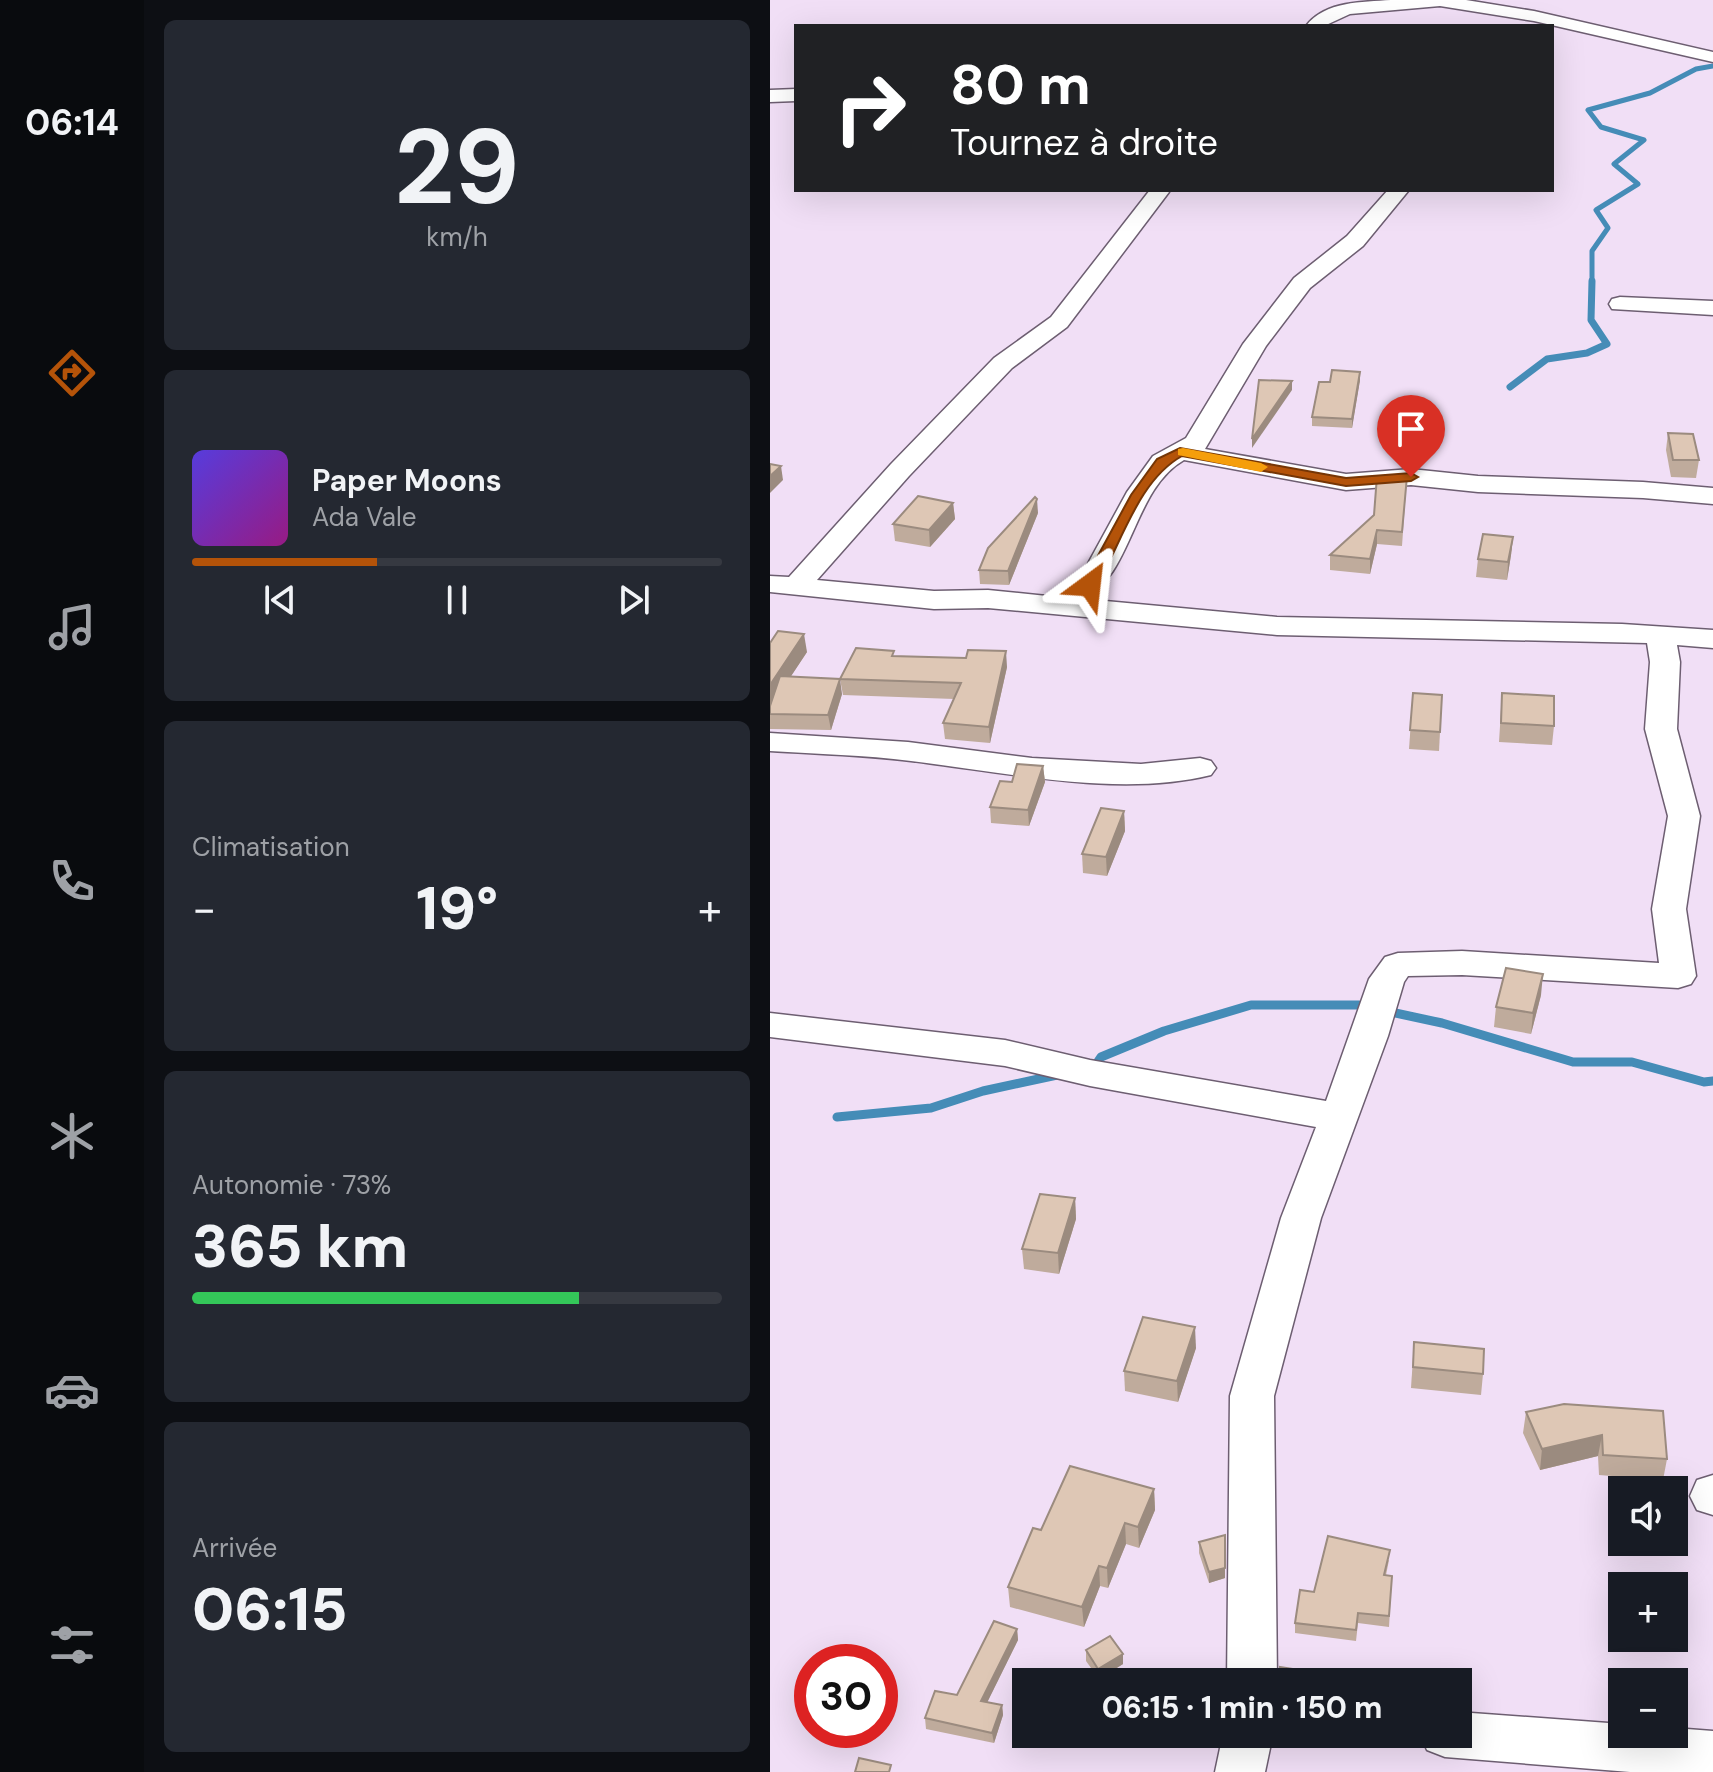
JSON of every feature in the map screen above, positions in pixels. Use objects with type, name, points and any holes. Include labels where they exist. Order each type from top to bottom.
[{"type":"street","points":[[1317,24],[1322,18],[1347,9],[1436,1],[1496,18],[1536,24]]},
{"type":"street","points":[[1554,27],[1651,41],[1713,57]]},
{"type":"street","points":[[770,96],[794,95]]},
{"type":"street","points":[[784,584],[1003,363],[1059,322],[1159,192]]},
{"type":"street","points":[[1050,606],[1090,585],[1136,498],[1162,462],[1196,443],[1255,344],[1302,283],[1355,241],[1397,192]]},
{"type":"street","points":[[1620,304],[1713,308]]},
{"type":"street","points":[[1180,452],[1346,482],[1411,477],[1478,484],[1643,490],[1713,496]]},
{"type":"street","points":[[784,584],[934,600],[988,599],[1277,626],[1713,639]]},
{"type":"street","points":[[1252,1668],[1252,1396],[1301,1218],[1370,1036],[1387,979],[1398,965],[1462,963],[1678,976],[1669,909],[1684,816],[1661,729],[1665,662],[1660,636]]},
{"type":"street","points":[[770,742],[908,751],[1032,768],[1141,774],[1200,768]]},
{"type":"street","points":[[770,1025],[1005,1053],[1090,1073],[1339,1117]]},
{"type":"street","points":[[1472,1736],[1713,1755]]},
{"type":"street","points":[[1240,1772],[1245,1748]]},
{"type":"building","points":[[1332,370],[1360,372],[1352,419],[1312,417],[1319,382],[1330,382]]},
{"type":"building","points":[[1259,380],[1292,381],[1252,439]]},
{"type":"building","points":[[1668,433],[1693,434],[1699,460],[1673,460]]},
{"type":"building","points":[[770,464],[781,466],[770,476]]},
{"type":"building","points":[[1377,476],[1407,476],[1402,532],[1377,530],[1370,559],[1330,555],[1374,515]]},
{"type":"building","points":[[918,496],[953,503],[929,530],[893,524]]},
{"type":"building","points":[[1035,497],[1037,499],[1008,571],[979,570],[988,548]]},
{"type":"building","points":[[1483,534],[1513,537],[1508,562],[1478,559]]},
{"type":"building","points":[[778,631],[804,634],[770,685],[770,643]]},
{"type":"building","points":[[856,648],[894,651],[892,656],[966,658],[968,650],[1006,651],[989,727],[943,723],[961,683],[840,679]]},
{"type":"building","points":[[780,676],[840,679],[828,715],[770,714]]},
{"type":"building","points":[[1413,693],[1442,695],[1440,732],[1410,730]]},
{"type":"building","points":[[1502,693],[1554,696],[1554,726],[1501,723]]},
{"type":"building","points":[[1017,764],[1043,766],[1028,810],[990,807],[1000,781],[1012,782]]},
{"type":"building","points":[[1101,808],[1124,811],[1106,857],[1082,854]]},
{"type":"building","points":[[1506,968],[1543,974],[1533,1013],[1496,1007]]},
{"type":"building","points":[[1040,1194],[1075,1198],[1058,1253],[1022,1249]]},
{"type":"building","points":[[1143,1317],[1195,1327],[1177,1381],[1124,1371]]},
{"type":"building","points":[[1414,1342],[1484,1349],[1483,1374],[1413,1367]]},
{"type":"building","points":[[1564,1404],[1663,1411],[1667,1459],[1603,1455],[1602,1435],[1542,1449],[1526,1412]]},
{"type":"building","points":[[1070,1466],[1154,1489],[1138,1527],[1125,1523],[1107,1568],[1099,1566],[1082,1607],[1008,1587],[1033,1528],[1041,1530]]},
{"type":"building","points":[[1225,1535],[1225,1568],[1209,1572],[1199,1542]]},
{"type":"building","points":[[1328,1536],[1390,1550],[1384,1575],[1392,1576],[1389,1616],[1358,1613],[1356,1630],[1295,1623],[1300,1590],[1314,1592]]},
{"type":"building","points":[[994,1621],[1017,1629],[981,1701],[1002,1705],[992,1733],[925,1718],[935,1691],[957,1695]]},
{"type":"building","points":[[1110,1636],[1123,1654],[1097,1668],[1086,1650]]},
{"type":"building","points":[[859,1758],[891,1765],[889,1772],[855,1772]]},
{"type":"waterway","points":[[1592,281],[1592,251],[1608,228],[1596,210],[1638,184],[1614,164],[1644,140],[1601,127],[1588,110],[1650,93],[1696,69],[1713,66]]},
{"type":"waterway","points":[[1510,387],[1547,359],[1587,353],[1607,344],[1591,320],[1592,281]]},
{"type":"waterway","points":[[1093,1069],[1101,1057],[1164,1031],[1251,1005],[1358,1005],[1371,1008]]},
{"type":"waterway","points":[[1386,1011],[1442,1023],[1573,1062],[1632,1062],[1704,1082],[1713,1081]]},
{"type":"waterway","points":[[837,1117],[931,1108],[983,1091],[1057,1075]]},
{"type":"slow traffic","points":[[1183,452],[1261,467]]},
{"type":"route","points":[[1090,585],[1136,498],[1162,462],[1180,452],[1346,482],[1411,477]]}]
